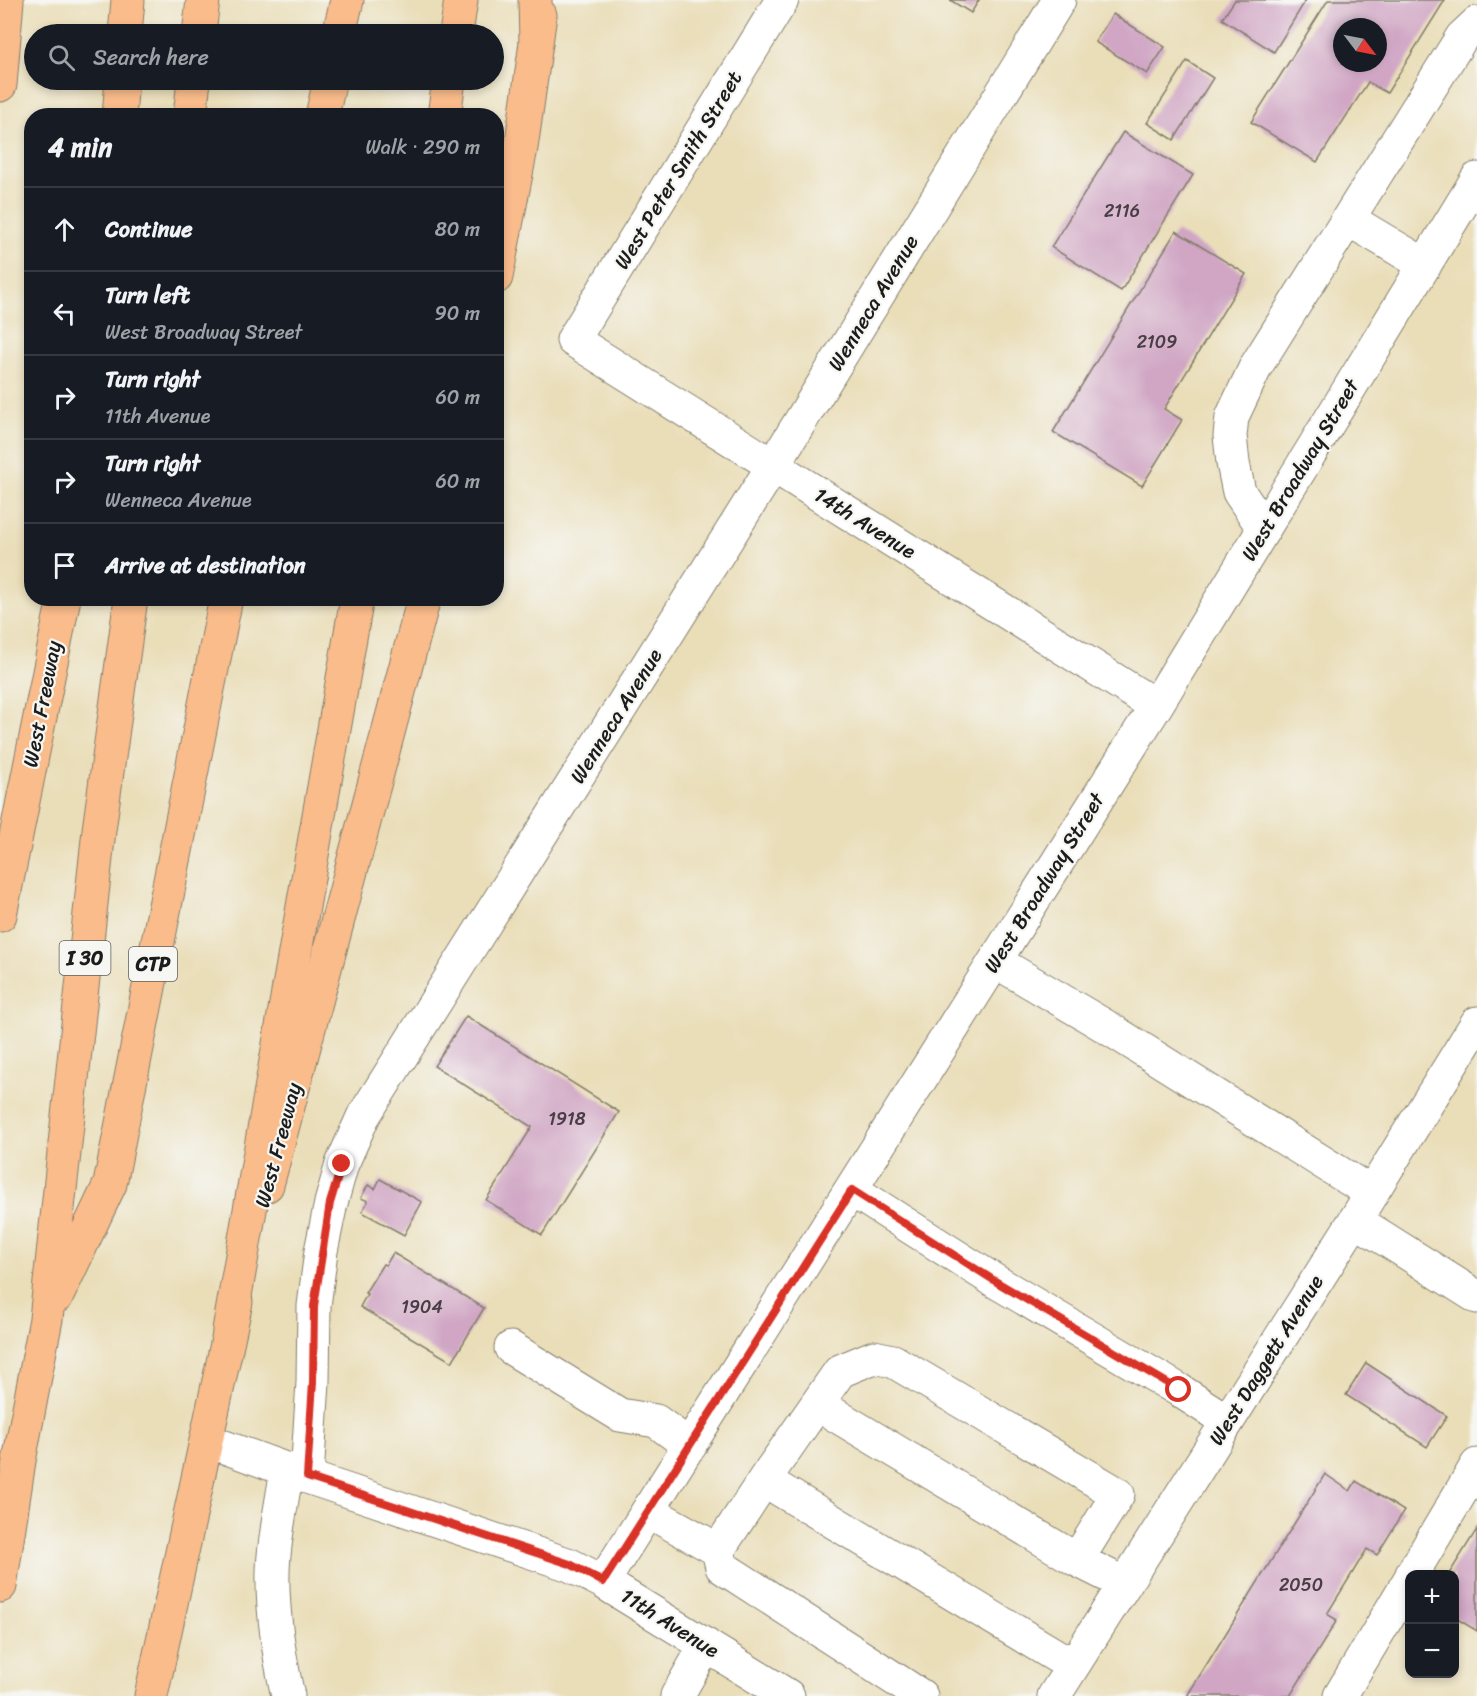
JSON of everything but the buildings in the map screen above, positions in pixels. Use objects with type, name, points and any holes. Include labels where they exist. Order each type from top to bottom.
[{"type":"main road","points":[[0,85],[7,0]]},
{"type":"main road","points":[[126,24],[128,0]]},
{"type":"main road","points":[[200,24],[203,0]]},
{"type":"main road","points":[[341,24],[346,0]]},
{"type":"main road","points":[[457,24],[460,0]]},
{"type":"main road","points":[[535,0],[536,43]]},
{"type":"main road","points":[[504,236],[521,148],[542,0]]},
{"type":"main road","points":[[120,108],[121,90]]},
{"type":"main road","points":[[191,108],[193,90]]},
{"type":"main road","points":[[324,108],[328,90]]},
{"type":"main road","points":[[445,108],[448,90]]},
{"type":"main road","name":"West Freeway","points":[[0,915],[62,606]]},
{"type":"main road","name":"I 30","points":[[0,1586],[19,1461],[46,1319],[99,830],[130,606]]},
{"type":"main road","name":"CTP","points":[[46,1319],[110,1184],[224,606]]},
{"type":"main road","points":[[229,1330],[356,606]]},
{"type":"main road","name":"West Freeway","points":[[151,1696],[208,1441],[229,1330],[422,606]]},
{"type":"street","name":"West Peter Smith Street","points":[[573,340],[782,0]]},
{"type":"street","name":"Wenneca Avenue","points":[[288,1696],[278,1635],[273,1573],[275,1542],[297,1473],[313,1382],[314,1306],[330,1203],[342,1164],[363,1117],[773,466],[1059,0]]},
{"type":"street","points":[[1264,529],[1239,492],[1231,445],[1232,417],[1256,366],[1462,37],[1476,22]]},
{"type":"street","name":"West Broadway Street","points":[[603,1582],[1156,706],[1477,179]]},
{"type":"street","points":[[1348,219],[1425,265]]},
{"type":"street","name":"14th Avenue","points":[[573,340],[1156,706]]},
{"type":"street","points":[[995,961],[1105,1026],[1363,1206],[1477,1297]]},
{"type":"street","name":"West Daggett Avenue","points":[[1054,1696],[1477,1023]]},
{"type":"street","points":[[852,1190],[995,1281],[1227,1421]]},
{"type":"street","points":[[511,1348],[620,1415],[656,1421],[690,1446]]},
{"type":"street","points":[[718,1551],[840,1371],[874,1357],[893,1361],[1118,1494],[1077,1560]]},
{"type":"street","points":[[817,1404],[1077,1560],[1125,1584]]},
{"type":"street","name":"11th Avenue","points":[[208,1441],[570,1564],[788,1696]]},
{"type":"street","points":[[1415,1570],[1477,1466]]},
{"type":"street","points":[[764,1480],[1073,1666]]},
{"type":"street","points":[[648,1511],[718,1551],[722,1567],[921,1696]]},
{"type":"street","points":[[1340,1696],[1405,1587]]},
{"type":"street","points":[[677,1696],[706,1645]]},
{"type":"route","points":[[342,1164],[330,1203],[314,1306],[313,1382],[307,1477],[570,1564],[603,1582],[852,1190],[995,1281],[1179,1390]]}]
